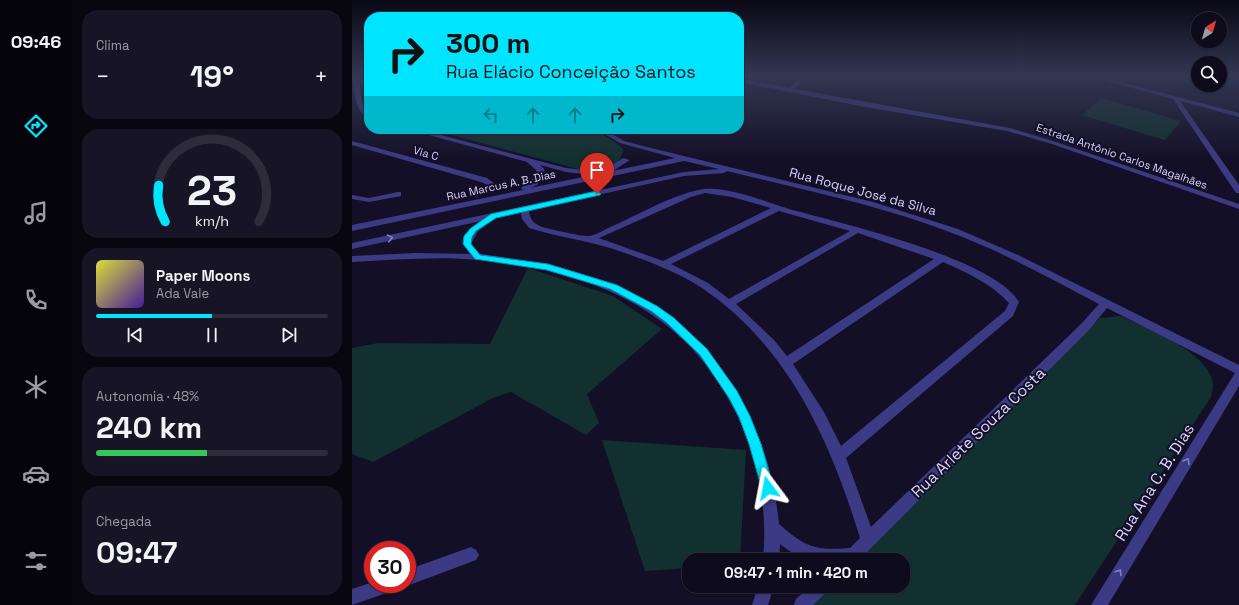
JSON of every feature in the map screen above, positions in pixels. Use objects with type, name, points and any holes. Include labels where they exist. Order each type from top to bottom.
[{"type":"street","points":[[359,103],[364,112]]},
{"type":"street","name":"Estrada Antônio Carlos Magalhães","points":[[856,103],[1008,129],[1054,142],[1239,207]]},
{"type":"street","points":[[1179,103],[1239,191]]},
{"type":"street","points":[[1195,103],[1239,115]]},
{"type":"street","points":[[429,134],[565,170],[583,173],[601,172],[620,165],[631,153],[645,149]]},
{"type":"street","name":"Rua Roque José da Silva","points":[[606,134],[623,145],[739,171],[870,204],[927,221],[985,244],[1239,370]]},
{"type":"street","name":"Via C","points":[[352,143],[484,180],[494,186]]},
{"type":"street","points":[[655,164],[661,158],[661,153]]},
{"type":"street","points":[[686,173],[687,159]]},
{"type":"street","name":"Rua Marcus A. B. Dias","points":[[352,228],[639,167],[687,159]]},
{"type":"street","points":[[527,160],[540,169],[540,185],[548,186]]},
{"type":"street","points":[[626,160],[628,164],[639,167]]},
{"type":"street","points":[[700,172],[711,165]]},
{"type":"street","points":[[352,246],[686,173],[711,165]]},
{"type":"street","points":[[510,194],[551,170],[565,170],[570,172],[570,176],[563,183]]},
{"type":"street","points":[[686,173],[739,171]]},
{"type":"street","points":[[590,239],[688,195],[705,191],[725,193],[858,230],[941,259],[982,276],[1004,289],[1011,296],[1014,302],[1009,313],[839,456]]},
{"type":"street","points":[[352,197],[369,200],[398,194]]},
{"type":"street","points":[[664,264],[778,208]]},
{"type":"street","points":[[525,209],[526,219],[532,226],[590,239],[664,264],[698,282],[729,303],[762,332],[787,362],[839,456],[856,499],[868,540]]},
{"type":"street","points":[[478,257],[467,244],[468,236],[473,230],[493,216]]},
{"type":"street","points":[[729,303],[858,230]]},
{"type":"street","points":[[352,259],[436,256],[478,257],[548,267],[614,287],[654,308],[688,336],[719,373],[744,416],[764,473],[773,528],[771,553]]},
{"type":"street","points":[[787,362],[941,259]]},
{"type":"street","name":"Rua Arlete Souza Costa","points":[[855,553],[1090,322],[1106,303]]},
{"type":"street","name":"Rua Ana C. B. Dias","points":[[1099,605],[1239,376]]},
{"type":"street","points":[[773,528],[800,551],[806,553]]},
{"type":"street","points":[[416,575],[472,555]]},
{"type":"street","points":[[352,597],[364,593]]},
{"type":"street","points":[[760,605],[764,593]]},
{"type":"street","points":[[802,605],[814,593]]},
{"type":"green space","points":[[1095,103],[1119,103],[1181,121],[1165,140],[1082,115]]},
{"type":"green space","points":[[448,134],[602,134],[623,149],[622,156],[619,161],[609,167],[585,171]]},
{"type":"green space","points":[[528,268],[613,296],[662,329],[587,394],[599,423],[586,435],[511,392],[493,398],[373,462],[352,454],[352,348],[378,343],[490,344]]},
{"type":"green space","points":[[1121,316],[1175,342],[1201,362],[1209,372],[1213,384],[1211,397],[1075,605],[813,605],[825,593],[910,593],[910,553],[865,553],[1100,318]]},
{"type":"green space","points":[[602,440],[746,450],[740,553],[682,553],[682,568],[645,571]]},
{"type":"route","points":[[597,194],[493,216],[473,230],[468,236],[467,244],[470,250],[478,257],[501,259],[548,267],[614,287],[654,308],[671,321],[703,352],[733,394],[744,416],[755,444],[768,488]]}]
